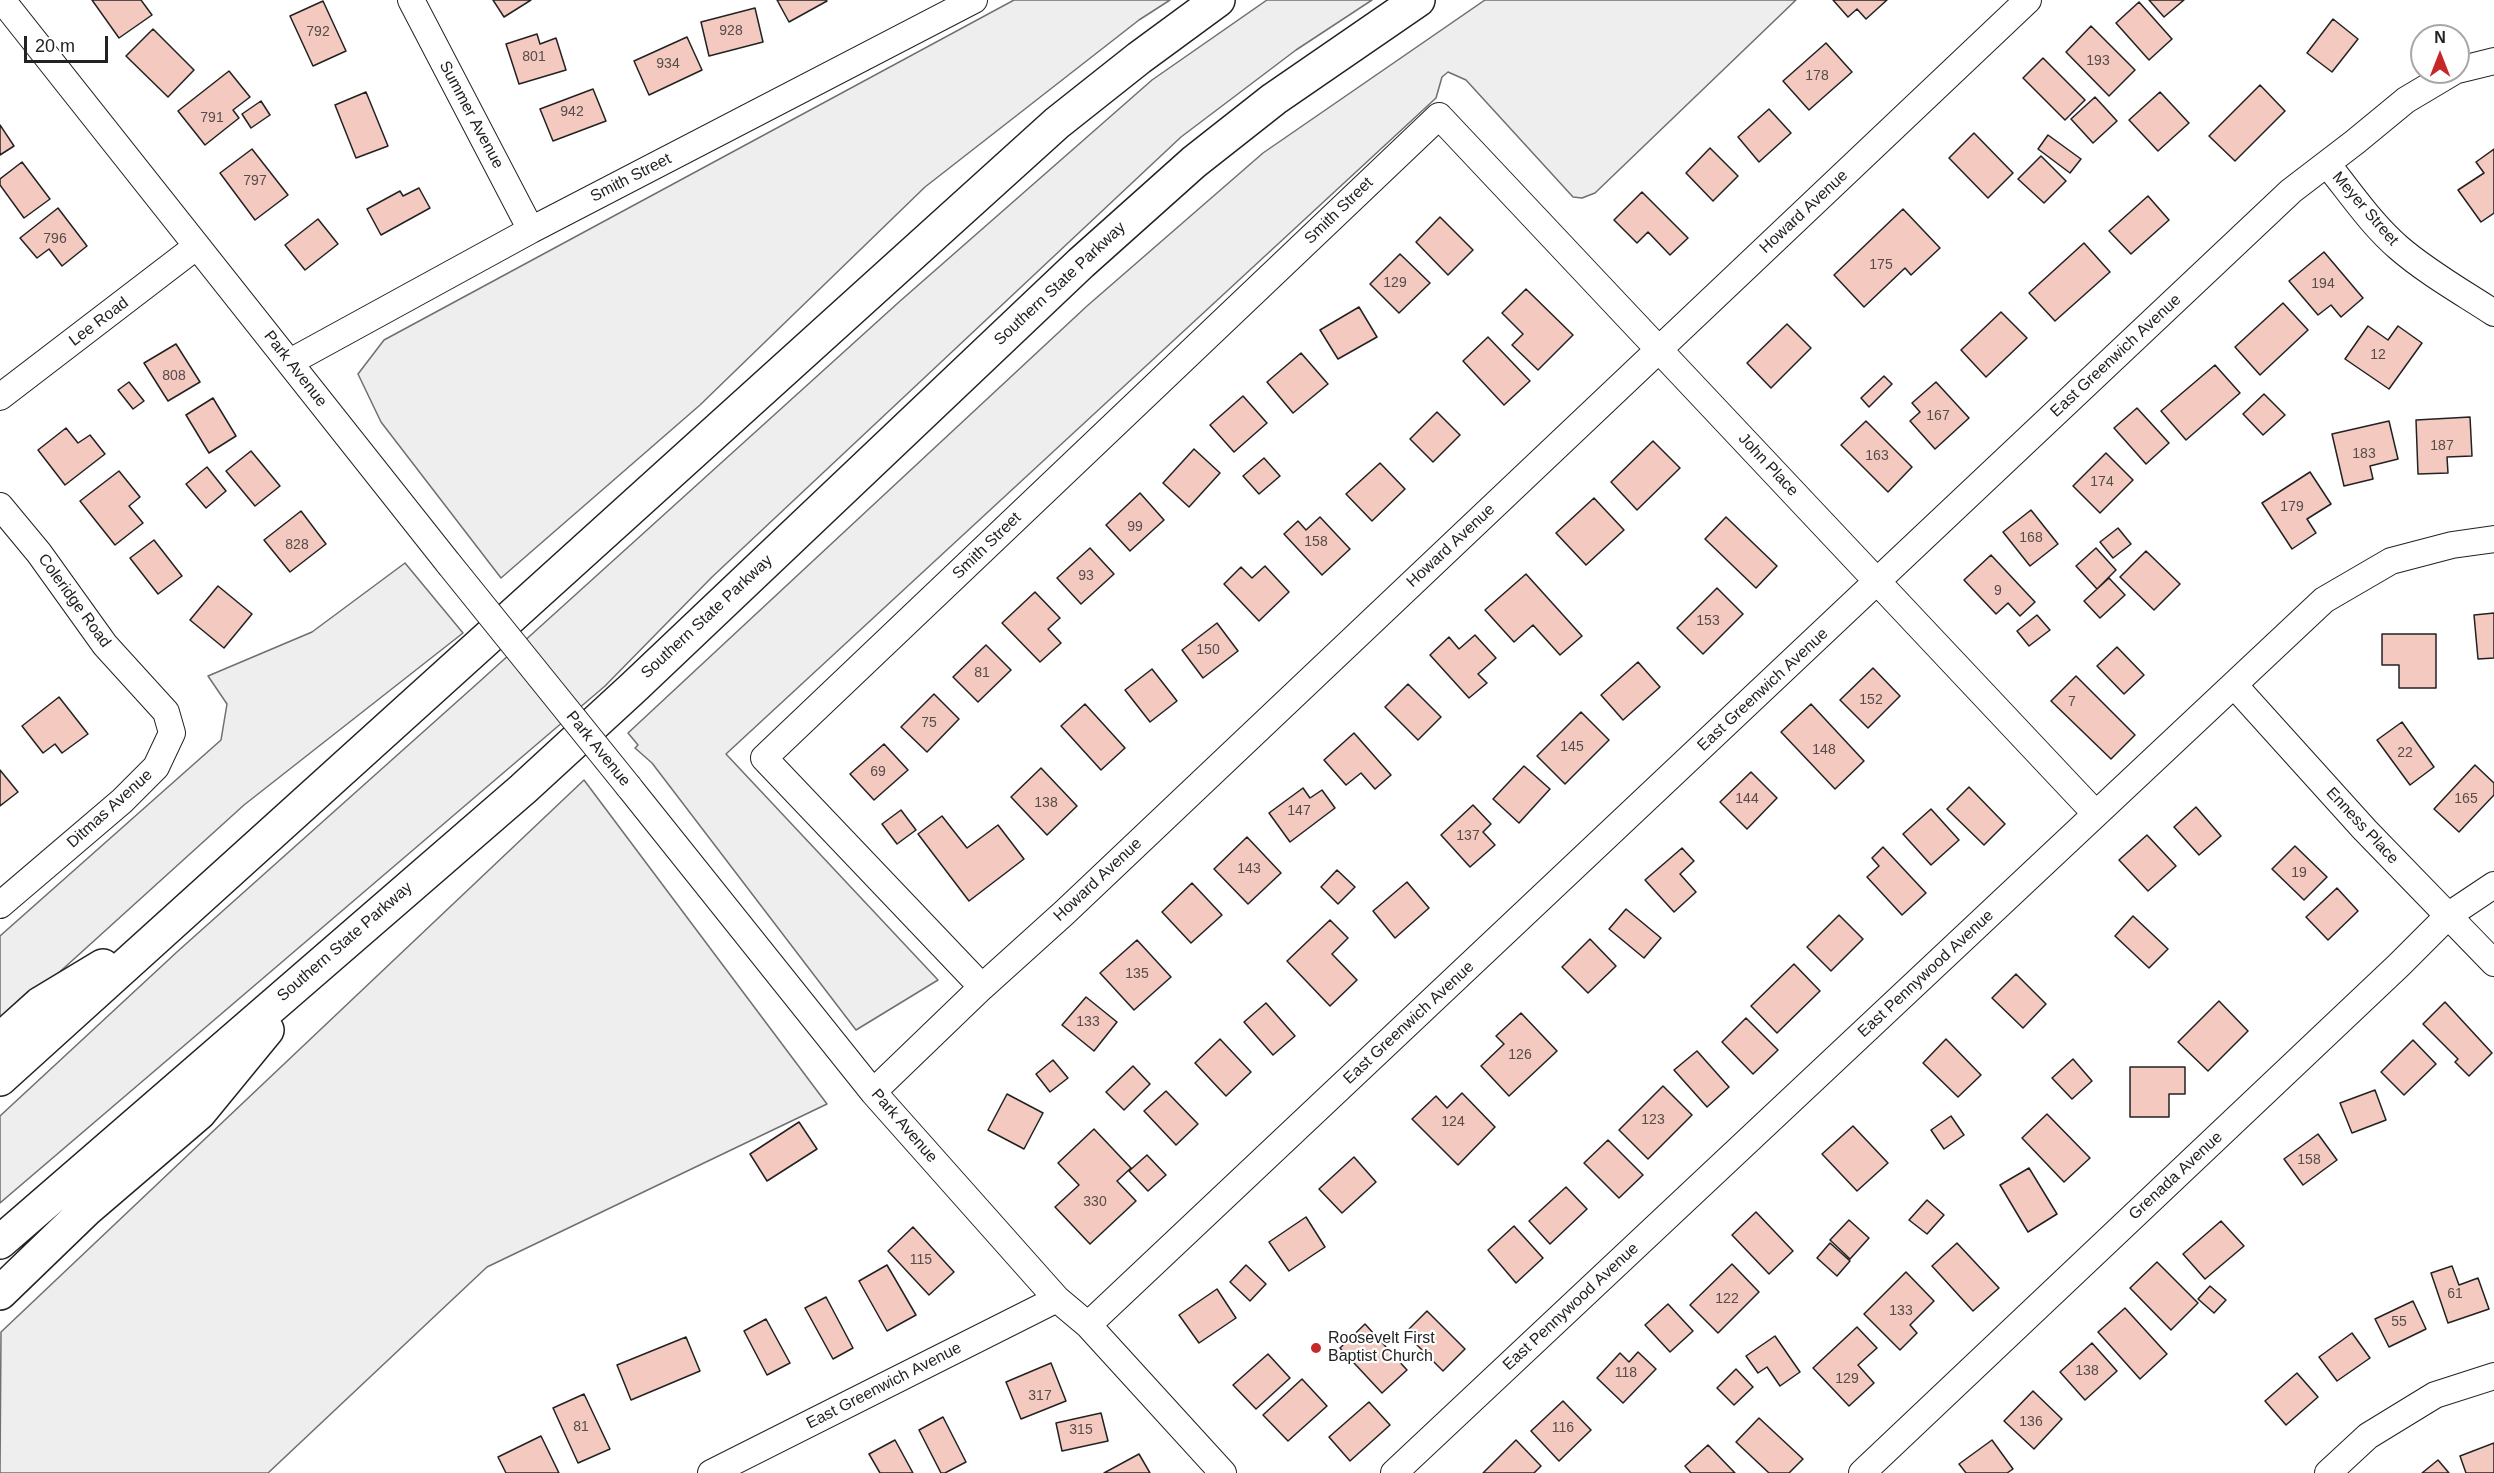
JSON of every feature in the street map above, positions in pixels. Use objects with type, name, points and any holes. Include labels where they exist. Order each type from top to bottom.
[{"type":"highway","points":[[0,1079],[1057,123],[1138,58],[1218,0]]},
{"type":"highway","name":"Southern State Parkway","points":[[0,1242],[523,789],[1081,263],[1194,162],[1274,99],[1418,0]]},
{"type":"highway","points":[[0,1040],[40,1004],[169,926]]},
{"type":"highway","points":[[0,1293],[87,1209],[199,1113],[327,958]]},
{"type":"street","name":"Park Avenue","points":[[2,0],[449,564],[873,1092],[1057,1299],[1088,1325],[1223,1473]]},
{"type":"street","name":"Summer Avenue","points":[[411,0],[531,230]]},
{"type":"street","name":"Smith Street","points":[[290,362],[531,230],[974,0]]},
{"type":"street","name":"Howard Avenue","points":[[873,1092],[2028,0]]},
{"type":"street","points":[[2470,67],[2494,61]]},
{"type":"street","name":"East Greenwich Avenue","points":[[1088,1325],[2291,191],[2406,100],[2432,84]]},
{"type":"street","name":"Smith Street","points":[[982,987],[764,758],[1439,117]]},
{"type":"street","name":"John Place","points":[[1439,117],[2096,814]]},
{"type":"street","name":"Meyer Street","points":[[2327,164],[2368,216],[2397,246],[2423,267],[2494,313]]},
{"type":"street","name":"Lee Road","points":[[0,397],[197,246]]},
{"type":"street","name":"Coleridge Road","points":[[0,506],[39,553],[105,645],[150,694]]},
{"type":"street","name":"East Pennywood Avenue","points":[[1394,1473],[2324,600],[2391,561],[2452,545],[2494,539]]},
{"type":"street","name":"Enness Place","points":[[2234,685],[2365,830],[2494,963]]},
{"type":"street","name":"Ditmas Avenue","points":[[0,905],[122,801],[156,767],[172,734],[166,712],[150,694]]},
{"type":"street","name":"Grenada Avenue","points":[[1862,1473],[2382,982],[2449,915],[2494,885]]},
{"type":"street","name":"East Greenwich Avenue","points":[[711,1473],[1057,1299]]},
{"type":"street","points":[[2328,1473],[2368,1436],[2435,1395],[2494,1376]]},
{"type":"shaded area","points":[[1014,0],[1170,0],[1139,20],[925,187],[700,405],[501,578],[381,422],[358,374],[384,340]]},
{"type":"shaded area","points":[[1267,0],[1372,0],[1296,50],[1181,137],[712,577],[605,686],[0,1203],[0,1116],[178,951],[899,302],[1152,80]]},
{"type":"shaded area","points":[[1485,0],[1796,0],[1595,193],[1582,198],[1573,197],[1466,80],[1448,72],[1442,77],[1436,98],[726,754],[938,980],[856,1030],[652,763],[635,748],[638,745],[628,733],[1087,306],[1263,153]]},
{"type":"shaded area","points":[[405,563],[463,633],[244,805],[0,1026],[0,936],[221,740],[227,704],[208,676],[312,632]]},
{"type":"shaded area","points":[[584,780],[827,1104],[487,1267],[268,1473],[0,1473],[1,1332]]},
{"type":"building","points":[[92,0],[141,0],[152,15],[119,38]]},
{"type":"building","points":[[493,0],[531,0],[504,17]]},
{"type":"building","points":[[777,0],[826,0],[827,1],[789,22]]},
{"type":"building","points":[[1833,0],[1887,0],[1866,19],[1857,9],[1848,17]]},
{"type":"building","points":[[2149,0],[2184,0],[2164,17]]},
{"type":"building","points":[[323,1],[346,51],[313,66],[290,16]]},
{"type":"building","points":[[2139,2],[2172,39],[2149,60],[2116,23]]},
{"type":"building","points":[[755,8],[763,42],[709,56],[701,22]]},
{"type":"building","points":[[2333,19],[2358,39],[2332,72],[2307,53]]},
{"type":"building","points":[[2091,26],[2135,70],[2109,96],[2066,52]]},
{"type":"building","points":[[153,29],[194,70],[168,97],[126,56]]},
{"type":"building","points":[[537,34],[540,44],[556,38],[566,70],[519,84],[506,44]]},
{"type":"building","points":[[687,37],[702,70],[649,95],[634,61]]},
{"type":"building","points":[[1826,43],[1852,72],[1809,110],[1783,81]]},
{"type":"building","points":[[2043,58],[2085,100],[2065,120],[2023,78]]},
{"type":"building","points":[[229,71],[250,97],[233,110],[239,118],[205,145],[178,111]]},
{"type":"building","points":[[2260,85],[2285,111],[2235,161],[2209,136]]},
{"type":"building","points":[[593,89],[606,121],[553,141],[540,109]]},
{"type":"building","points":[[366,92],[388,146],[356,158],[335,105]]},
{"type":"building","points":[[2160,92],[2189,123],[2158,151],[2129,120]]},
{"type":"building","points":[[2095,97],[2117,121],[2093,143],[2071,119]]},
{"type":"building","points":[[261,101],[270,115],[251,128],[242,114]]},
{"type":"building","points":[[1769,109],[1791,133],[1759,162],[1738,137]]},
{"type":"building","points":[[0,125],[14,146],[0,155]]},
{"type":"building","points":[[1974,133],[2013,173],[1988,198],[1949,158]]},
{"type":"building","points":[[2048,135],[2081,159],[2070,173],[2038,149]]},
{"type":"building","points":[[1710,148],[1738,176],[1713,201],[1686,173]]},
{"type":"building","points":[[252,149],[288,195],[255,220],[220,173]]},
{"type":"building","points":[[2494,149],[2494,213],[2481,222],[2458,190],[2484,173],[2476,162]]},
{"type":"building","points":[[2041,156],[2066,181],[2044,203],[2018,179]]},
{"type":"building","points":[[22,162],[50,199],[24,218],[0,185],[0,179]]},
{"type":"building","points":[[419,188],[430,208],[381,235],[367,209],[400,191],[403,196]]},
{"type":"building","points":[[1642,192],[1688,238],[1670,255],[1648,232],[1637,243],[1614,220]]},
{"type":"building","points":[[2148,196],[2169,220],[2131,254],[2109,231]]},
{"type":"building","points":[[58,208],[87,246],[62,266],[49,249],[37,258],[20,238]]},
{"type":"building","points":[[1903,209],[1940,248],[1911,275],[1905,268],[1864,307],[1834,275]]},
{"type":"building","points":[[1440,217],[1473,250],[1448,275],[1416,242]]},
{"type":"building","points":[[318,219],[338,244],[305,270],[285,245]]},
{"type":"building","points":[[2084,243],[2110,272],[2055,321],[2029,293]]},
{"type":"building","points":[[2324,252],[2363,298],[2341,317],[2331,305],[2318,315],[2289,281]]},
{"type":"building","points":[[1400,254],[1430,283],[1399,313],[1370,284]]},
{"type":"building","points":[[1526,289],[1573,335],[1538,370],[1512,345],[1523,334],[1502,313]]},
{"type":"building","points":[[2283,303],[2308,330],[2260,375],[2235,347]]},
{"type":"building","points":[[1359,307],[1377,337],[1338,359],[1320,330]]},
{"type":"building","points":[[2001,312],[2027,338],[1986,377],[1961,350]]},
{"type":"building","points":[[1787,324],[1811,348],[1771,388],[1747,363]]},
{"type":"building","points":[[2368,326],[2388,340],[2398,326],[2422,343],[2389,389],[2345,359]]},
{"type":"building","points":[[1488,337],[1530,381],[1504,405],[1463,361]]},
{"type":"building","points":[[176,344],[200,382],[168,401],[144,363]]},
{"type":"building","points":[[1301,353],[1328,384],[1293,413],[1267,382]]},
{"type":"building","points":[[2215,365],[2240,393],[2186,440],[2161,411]]},
{"type":"building","points":[[1884,376],[1892,384],[1869,407],[1861,398]]},
{"type":"building","points":[[129,382],[144,401],[133,409],[118,390]]},
{"type":"building","points":[[1936,382],[1969,418],[1935,449],[1910,421],[1920,412],[1912,403]]},
{"type":"building","points":[[2264,394],[2285,415],[2263,435],[2243,414]]},
{"type":"building","points":[[1243,396],[1267,423],[1234,452],[1210,425]]},
{"type":"building","points":[[213,398],[236,436],[209,453],[186,415]]},
{"type":"building","points":[[2137,408],[2169,443],[2146,464],[2114,428]]},
{"type":"building","points":[[1437,412],[1460,435],[1433,462],[1410,439]]},
{"type":"building","points":[[2470,417],[2472,456],[2447,457],[2448,473],[2418,474],[2416,420]]},
{"type":"building","points":[[1866,421],[1912,467],[1888,492],[1841,445]]},
{"type":"building","points":[[2389,421],[2398,459],[2370,466],[2373,479],[2344,486],[2332,434]]},
{"type":"building","points":[[66,428],[78,443],[90,435],[105,454],[65,485],[38,450]]},
{"type":"building","points":[[1653,441],[1680,468],[1637,510],[1611,482]]},
{"type":"building","points":[[1194,449],[1220,473],[1189,507],[1163,483]]},
{"type":"building","points":[[251,451],[280,486],[255,506],[226,471]]},
{"type":"building","points":[[2106,453],[2133,480],[2100,513],[2073,486]]},
{"type":"building","points":[[1264,458],[1280,476],[1259,494],[1243,476]]},
{"type":"building","points":[[1380,463],[1405,489],[1372,521],[1346,494]]},
{"type":"building","points":[[207,467],[226,491],[206,508],[186,484]]},
{"type":"building","points":[[119,471],[140,497],[129,506],[143,523],[115,545],[80,501]]},
{"type":"building","points":[[2310,472],[2331,504],[2307,519],[2316,533],[2292,549],[2262,503]]},
{"type":"building","points":[[1140,493],[1164,520],[1130,551],[1106,525]]},
{"type":"building","points":[[1594,498],[1624,530],[1586,565],[1556,533]]},
{"type":"building","points":[[2031,510],[2058,544],[2030,566],[2003,532]]},
{"type":"building","points":[[301,511],[326,544],[290,572],[264,540]]},
{"type":"building","points":[[1320,517],[1350,549],[1322,575],[1284,534],[1298,521],[1306,530]]},
{"type":"building","points":[[1726,517],[1777,566],[1756,588],[1705,539]]},
{"type":"building","points":[[2118,528],[2131,544],[2113,558],[2100,542]]},
{"type":"building","points":[[154,540],[182,576],[158,594],[130,558]]},
{"type":"building","points":[[1090,548],[1114,574],[1081,604],[1057,578]]},
{"type":"building","points":[[2096,548],[2116,570],[2097,589],[2076,566]]},
{"type":"building","points":[[2146,551],[2180,584],[2154,610],[2120,577]]},
{"type":"building","points":[[1991,555],[2035,602],[2020,616],[2008,603],[1996,614],[1964,580]]},
{"type":"building","points":[[1265,566],[1289,592],[1259,621],[1224,584],[1241,567],[1252,578]]},
{"type":"building","points":[[1526,574],[1582,636],[1560,655],[1533,625],[1514,642],[1485,610]]},
{"type":"building","points":[[2109,578],[2125,595],[2100,618],[2084,601]]},
{"type":"building","points":[[218,586],[252,614],[224,648],[190,620]]},
{"type":"building","points":[[1717,588],[1743,614],[1703,654],[1677,628]]},
{"type":"building","points":[[1035,592],[1060,618],[1048,629],[1061,643],[1040,662],[1002,623]]},
{"type":"building","points":[[2494,613],[2494,658],[2478,659],[2474,615]]},
{"type":"building","points":[[2037,615],[2050,630],[2029,646],[2017,631]]},
{"type":"building","points":[[1217,623],[1238,651],[1203,678],[1182,650]]},
{"type":"building","points":[[2382,634],[2436,634],[2436,688],[2399,688],[2399,665],[2382,665]]},
{"type":"building","points":[[1475,635],[1496,658],[1478,674],[1487,683],[1469,698],[1430,655],[1449,637],[1459,649]]},
{"type":"building","points":[[986,645],[1011,670],[978,702],[953,677]]},
{"type":"building","points":[[2117,647],[2144,675],[2124,694],[2097,666]]},
{"type":"building","points":[[1638,662],[1660,687],[1623,720],[1601,695]]},
{"type":"building","points":[[1873,668],[1900,696],[1868,728],[1840,700]]},
{"type":"building","points":[[1152,669],[1177,701],[1150,722],[1125,690]]},
{"type":"building","points":[[2076,676],[2135,735],[2111,759],[2051,701]]},
{"type":"building","points":[[1408,684],[1441,717],[1418,740],[1385,707]]},
{"type":"building","points":[[934,694],[959,719],[927,752],[901,727]]},
{"type":"building","points":[[59,697],[88,734],[62,753],[55,744],[43,753],[22,726]]},
{"type":"building","points":[[1085,704],[1125,748],[1101,770],[1061,726]]},
{"type":"building","points":[[1811,704],[1864,761],[1835,789],[1781,732]]},
{"type":"building","points":[[1581,712],[1609,740],[1565,784],[1537,756]]},
{"type":"building","points":[[2402,722],[2434,767],[2410,785],[2377,740]]},
{"type":"building","points":[[1354,733],[1391,775],[1375,789],[1361,773],[1346,785],[1324,760]]},
{"type":"building","points":[[884,744],[908,770],[874,800],[850,774]]},
{"type":"building","points":[[2475,765],[2494,783],[2494,795],[2459,832],[2434,809]]},
{"type":"building","points":[[1524,766],[1550,789],[1519,823],[1493,799]]},
{"type":"building","points":[[1041,768],[1077,806],[1047,835],[1011,797]]},
{"type":"building","points":[[0,770],[18,792],[0,806]]},
{"type":"building","points":[[1751,772],[1777,798],[1747,829],[1720,802]]},
{"type":"building","points":[[1969,787],[2005,824],[1984,845],[1947,809]]},
{"type":"building","points":[[1303,788],[1310,798],[1322,790],[1335,808],[1290,842],[1269,813]]},
{"type":"building","points":[[1473,805],[1491,824],[1483,832],[1495,845],[1470,867],[1441,835]]},
{"type":"building","points":[[2196,807],[2221,836],[2199,855],[2174,827]]},
{"type":"building","points":[[1931,809],[1959,840],[1931,865],[1903,834]]},
{"type":"building","points":[[901,810],[916,830],[897,844],[882,824]]},
{"type":"building","points":[[942,816],[967,848],[998,825],[1024,859],[969,901],[918,834]]},
{"type":"building","points":[[2147,835],[2176,866],[2148,891],[2119,860]]},
{"type":"building","points":[[1247,837],[1281,873],[1248,904],[1214,869]]},
{"type":"building","points":[[2295,846],[2327,877],[2304,900],[2272,869]]},
{"type":"building","points":[[1883,847],[1926,893],[1902,915],[1867,877],[1879,866],[1872,858]]},
{"type":"building","points":[[1682,848],[1694,861],[1680,874],[1696,892],[1674,912],[1645,880]]},
{"type":"building","points":[[1337,870],[1355,887],[1338,904],[1321,887]]},
{"type":"building","points":[[1407,882],[1429,908],[1395,938],[1373,911]]},
{"type":"building","points":[[1192,883],[1222,915],[1191,943],[1162,912]]},
{"type":"building","points":[[2337,888],[2358,911],[2328,940],[2306,917]]},
{"type":"building","points":[[1626,909],[1661,938],[1644,958],[1609,929]]},
{"type":"building","points":[[1839,915],[1863,939],[1831,971],[1807,947]]},
{"type":"building","points":[[2133,916],[2168,949],[2149,968],[2115,936]]},
{"type":"building","points":[[1330,920],[1348,938],[1332,954],[1357,980],[1330,1006],[1287,961]]},
{"type":"building","points":[[1590,939],[1616,966],[1588,993],[1562,967]]},
{"type":"building","points":[[1137,940],[1171,977],[1134,1010],[1100,973]]},
{"type":"building","points":[[1794,964],[1820,991],[1777,1033],[1751,1006]]},
{"type":"building","points":[[2016,974],[2046,1004],[2023,1028],[1992,998]]},
{"type":"building","points":[[1086,997],[1117,1022],[1094,1051],[1062,1025]]},
{"type":"building","points":[[2219,1001],[2248,1031],[2208,1071],[2178,1042]]},
{"type":"building","points":[[2445,1002],[2492,1053],[2469,1076],[2455,1062],[2458,1059],[2423,1024]]},
{"type":"building","points":[[1266,1003],[1295,1036],[1273,1055],[1244,1022]]},
{"type":"building","points":[[1521,1013],[1557,1051],[1509,1096],[1481,1066],[1504,1044],[1496,1036]]},
{"type":"building","points":[[1746,1018],[1778,1050],[1753,1074],[1722,1042]]},
{"type":"building","points":[[1220,1039],[1251,1072],[1226,1096],[1195,1063]]},
{"type":"building","points":[[1946,1039],[1981,1075],[1958,1097],[1923,1063]]},
{"type":"building","points":[[2413,1040],[2436,1064],[2404,1095],[2381,1072]]},
{"type":"building","points":[[1697,1051],[1729,1087],[1707,1107],[1674,1070]]},
{"type":"building","points":[[2073,1059],[2092,1081],[2072,1099],[2052,1078]]},
{"type":"building","points":[[1053,1060],[1068,1078],[1050,1092],[1036,1074]]},
{"type":"building","points":[[1133,1066],[1150,1084],[1124,1110],[1106,1092]]},
{"type":"building","points":[[2130,1067],[2185,1067],[2185,1094],[2169,1094],[2169,1117],[2130,1117]]},
{"type":"building","points":[[1663,1086],[1692,1115],[1648,1159],[1619,1130]]},
{"type":"building","points":[[2375,1090],[2386,1120],[2352,1133],[2340,1103]]},
{"type":"building","points":[[1166,1091],[1198,1124],[1176,1145],[1144,1111]]},
{"type":"building","points":[[1462,1093],[1495,1127],[1458,1165],[1412,1119],[1436,1096],[1447,1108]]},
{"type":"building","points":[[1007,1094],[1043,1113],[1024,1149],[988,1130]]},
{"type":"building","points":[[2047,1114],[2090,1158],[2064,1182],[2022,1138]]},
{"type":"building","points":[[1951,1116],[1964,1135],[1944,1149],[1931,1130]]},
{"type":"building","points":[[799,1122],[817,1149],[767,1181],[750,1154]]},
{"type":"building","points":[[1853,1126],[1888,1163],[1857,1191],[1822,1154]]},
{"type":"building","points":[[1094,1129],[1131,1168],[1117,1181],[1136,1201],[1090,1244],[1055,1207],[1079,1185],[1058,1163]]},
{"type":"building","points":[[2318,1134],[2337,1160],[2303,1185],[2284,1159]]},
{"type":"building","points":[[1608,1140],[1643,1175],[1619,1198],[1584,1163]]},
{"type":"building","points":[[1147,1155],[1166,1175],[1148,1191],[1129,1171]]},
{"type":"building","points":[[1354,1157],[1376,1182],[1342,1213],[1319,1189]]},
{"type":"building","points":[[2029,1168],[2057,1214],[2028,1232],[2000,1185]]},
{"type":"building","points":[[1566,1187],[1587,1209],[1550,1244],[1529,1221]]},
{"type":"building","points":[[1927,1200],[1944,1215],[1927,1234],[1909,1220]]},
{"type":"building","points":[[1756,1212],[1793,1251],[1769,1274],[1732,1235]]},
{"type":"building","points":[[1306,1217],[1325,1247],[1289,1271],[1269,1242]]},
{"type":"building","points":[[1849,1220],[1869,1238],[1850,1259],[1830,1240]]},
{"type":"building","points":[[2221,1221],[2244,1246],[2205,1279],[2183,1254]]},
{"type":"building","points":[[1514,1226],[1543,1258],[1516,1283],[1488,1250]]},
{"type":"building","points":[[913,1227],[954,1272],[929,1295],[888,1251]]},
{"type":"building","points":[[1830,1243],[1850,1261],[1837,1276],[1817,1258]]},
{"type":"building","points":[[1957,1243],[1999,1288],[1973,1311],[1932,1266]]},
{"type":"building","points":[[2157,1262],[2198,1303],[2171,1330],[2130,1288]]},
{"type":"building","points":[[1732,1264],[1759,1292],[1718,1333],[1690,1305]]},
{"type":"building","points":[[887,1265],[916,1315],[887,1331],[859,1281]]},
{"type":"building","points":[[1246,1265],[1266,1284],[1250,1301],[1230,1282]]},
{"type":"building","points":[[2452,1266],[2459,1285],[2478,1278],[2489,1309],[2448,1323],[2431,1273]]},
{"type":"building","points":[[1906,1272],[1934,1301],[1910,1325],[1917,1333],[1900,1350],[1864,1314]]},
{"type":"building","points":[[2210,1286],[2226,1300],[2214,1313],[2198,1299]]},
{"type":"building","points":[[1217,1289],[1236,1318],[1199,1343],[1179,1315]]},
{"type":"building","points":[[826,1297],[853,1348],[833,1359],[805,1308]]},
{"type":"building","points":[[2413,1301],[2426,1329],[2389,1347],[2375,1319]]},
{"type":"building","points":[[1668,1304],[1693,1331],[1670,1352],[1645,1325]]},
{"type":"building","points":[[2125,1308],[2167,1354],[2140,1379],[2098,1332]]},
{"type":"building","points":[[1427,1311],[1465,1349],[1443,1371],[1405,1333]]},
{"type":"building","points":[[766,1319],[790,1363],[767,1375],[744,1331]]},
{"type":"building","points":[[1365,1324],[1407,1370],[1382,1393],[1340,1348]]},
{"type":"building","points":[[1857,1327],[1877,1348],[1858,1365],[1874,1383],[1849,1406],[1813,1368]]},
{"type":"building","points":[[2352,1333],[2370,1358],[2337,1381],[2319,1357]]},
{"type":"building","points":[[1775,1336],[1800,1372],[1780,1386],[1767,1367],[1758,1373],[1746,1356]]},
{"type":"building","points":[[686,1337],[700,1371],[631,1400],[617,1365]]},
{"type":"building","points":[[2092,1343],[2117,1371],[2085,1400],[2060,1372]]},
{"type":"building","points":[[1638,1352],[1656,1369],[1623,1403],[1597,1378],[1620,1353],[1629,1362]]},
{"type":"building","points":[[1268,1354],[1290,1378],[1256,1409],[1233,1385]]},
{"type":"building","points":[[1051,1363],[1066,1401],[1021,1419],[1006,1382]]},
{"type":"building","points":[[1736,1369],[1753,1387],[1734,1405],[1717,1388]]},
{"type":"building","points":[[2297,1373],[2318,1397],[2286,1425],[2265,1401]]},
{"type":"building","points":[[1302,1379],[1327,1406],[1288,1441],[1263,1415]]},
{"type":"building","points":[[2033,1391],[2062,1419],[2034,1449],[2004,1421]]},
{"type":"building","points":[[584,1394],[610,1449],[578,1463],[553,1408]]},
{"type":"building","points":[[1563,1401],[1591,1430],[1559,1461],[1531,1431]]},
{"type":"building","points":[[1369,1402],[1390,1425],[1350,1461],[1329,1437]]},
{"type":"building","points":[[1101,1413],[1108,1441],[1062,1451],[1056,1423]]},
{"type":"building","points":[[943,1417],[966,1462],[941,1473],[919,1430]]},
{"type":"building","points":[[1759,1418],[1803,1459],[1789,1473],[1769,1473],[1736,1442]]},
{"type":"building","points":[[541,1436],[559,1473],[506,1473],[498,1457]]},
{"type":"building","points":[[895,1440],[913,1473],[880,1473],[869,1454]]},
{"type":"building","points":[[1516,1440],[1541,1466],[1534,1473],[1483,1473]]},
{"type":"building","points":[[1992,1440],[2013,1469],[2007,1473],[1966,1473],[1959,1464]]},
{"type":"building","points":[[2494,1443],[2494,1473],[2466,1473],[2460,1456]]},
{"type":"building","points":[[1708,1445],[1735,1473],[1691,1473],[1685,1466]]},
{"type":"building","points":[[1139,1454],[1150,1473],[1104,1473]]},
{"type":"building","points":[[2438,1460],[2449,1473],[2422,1473]]},
{"type":"place","name":"Roosevelt First Baptist Church","points":[[1316,1348]]}]
